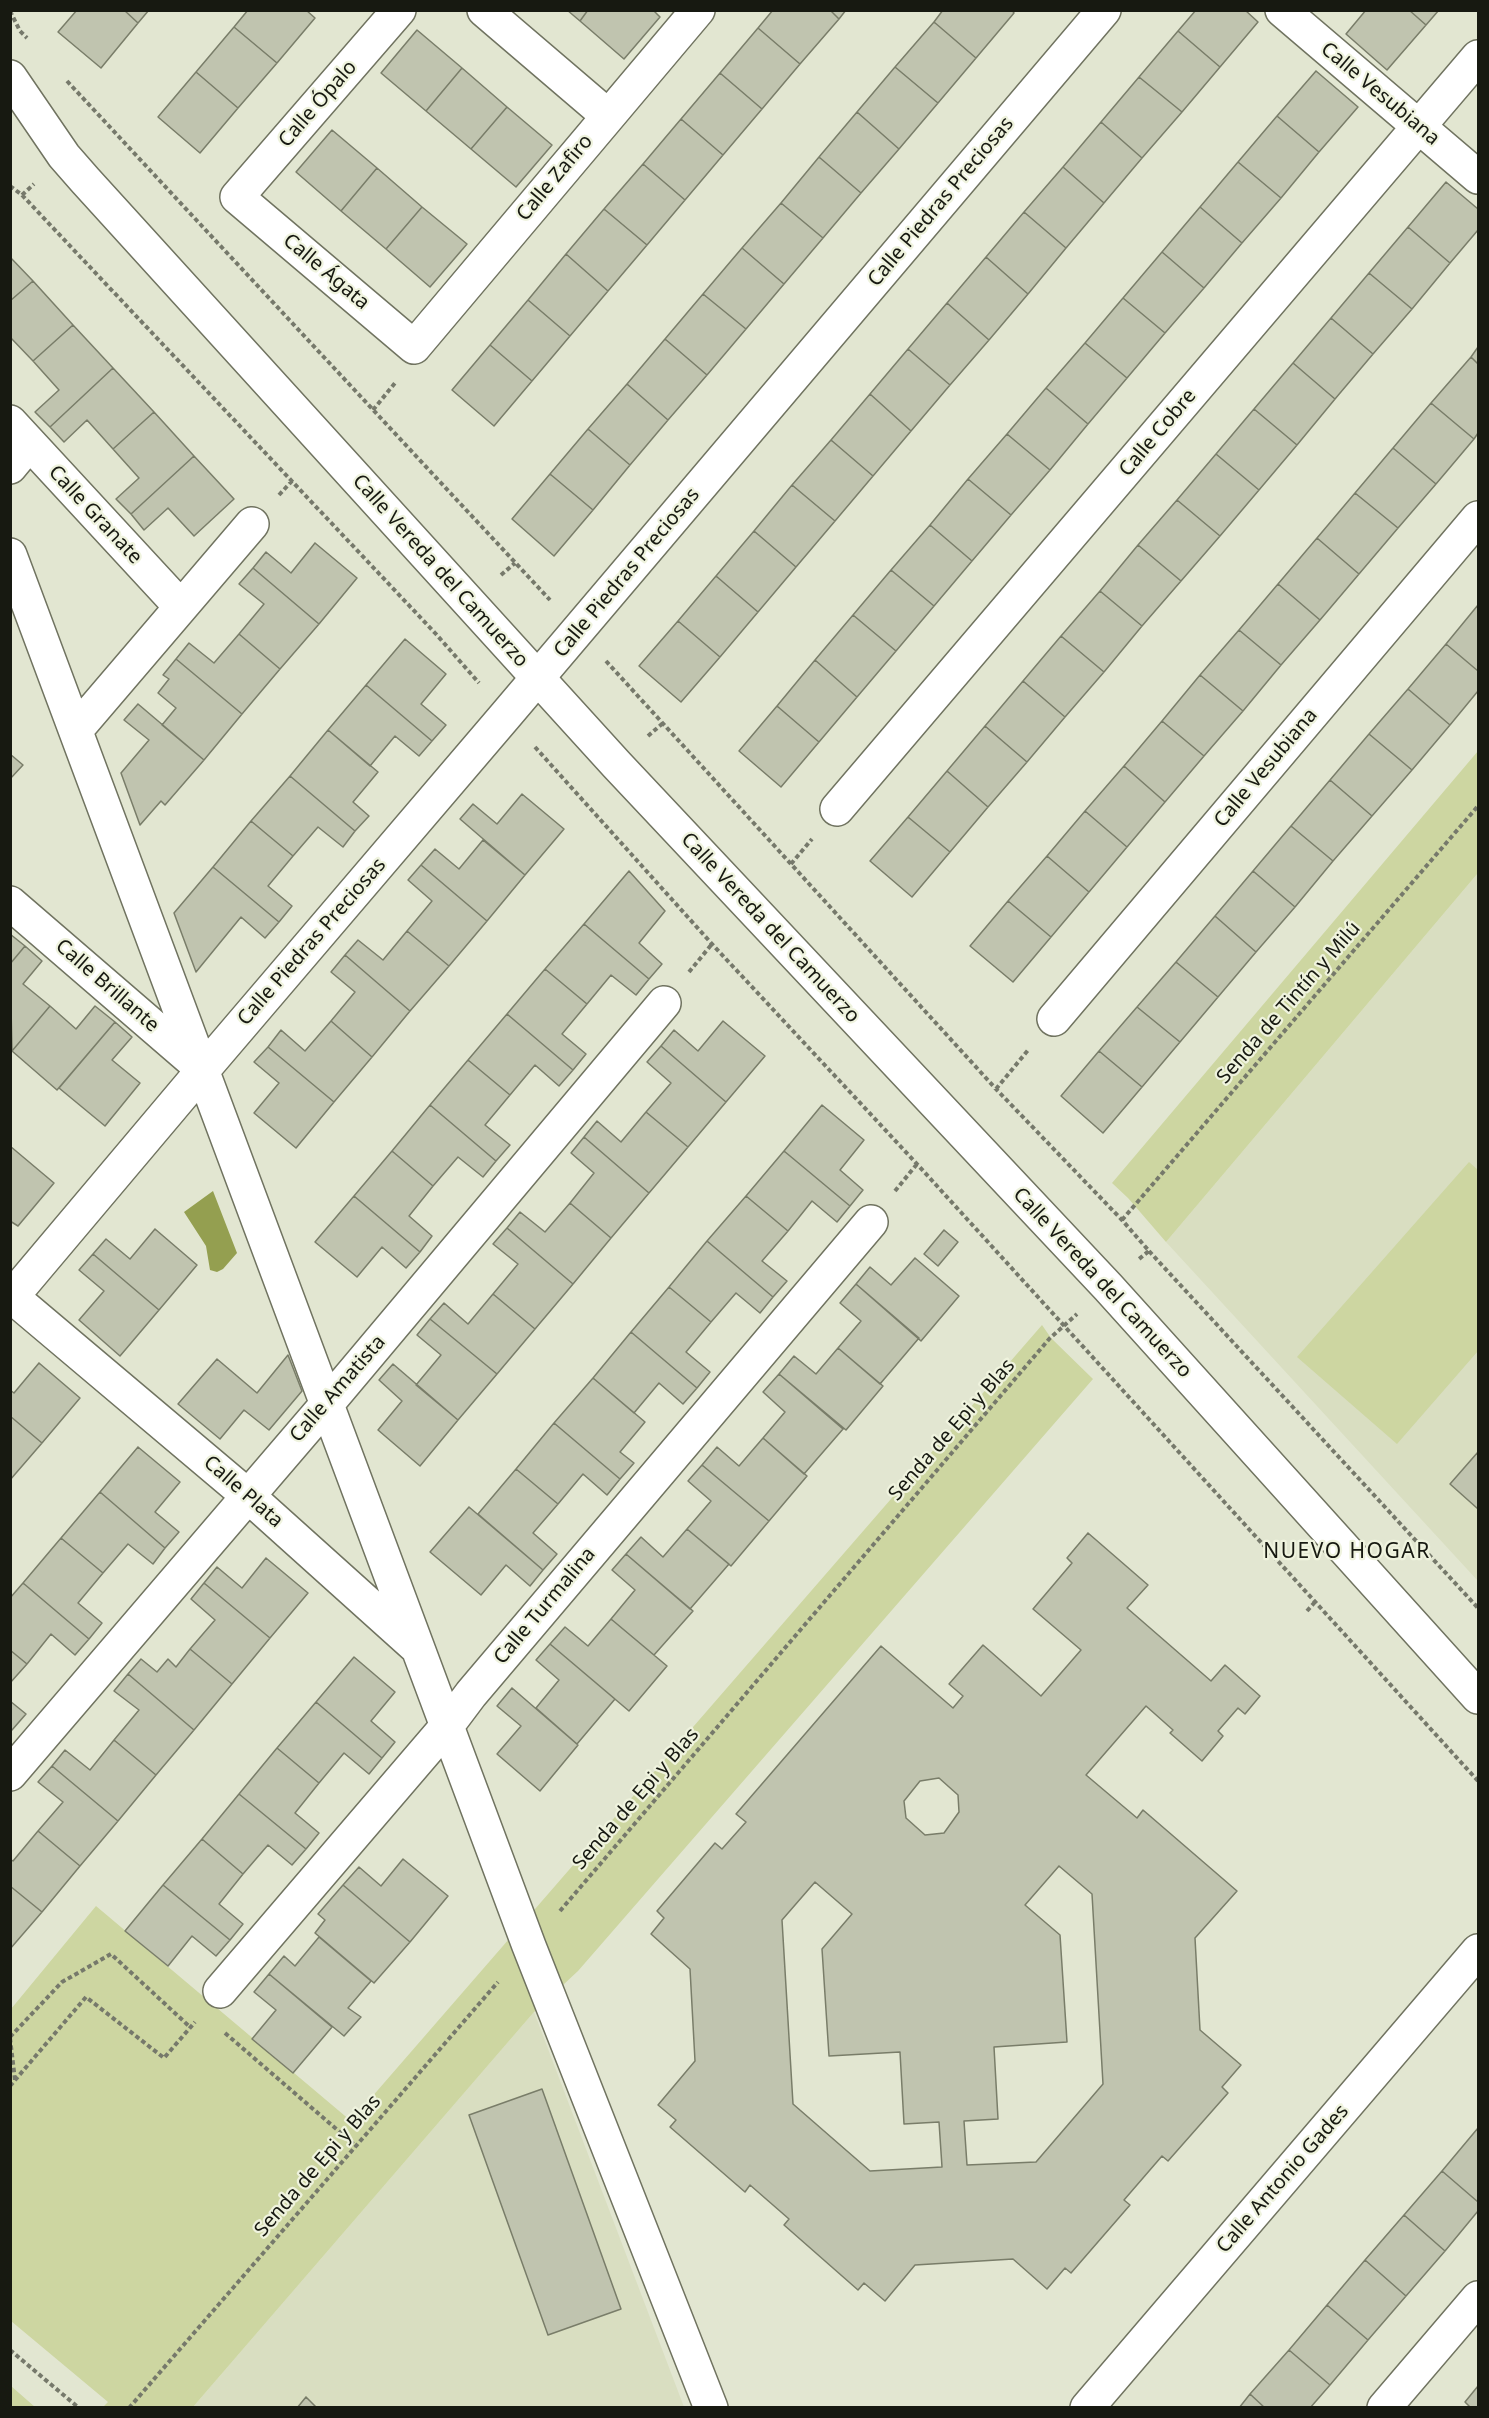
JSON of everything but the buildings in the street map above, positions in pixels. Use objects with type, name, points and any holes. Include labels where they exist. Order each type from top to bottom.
[{"type":"street","name":"Calle Ópalo","points":[[237,196],[399,10]]},
{"type":"street","points":[[484,10],[608,116]]},
{"type":"street","name":"Calle Zafiro","points":[[414,347],[698,10]]},
{"type":"street","name":"Calle Piedras Preciosas","points":[[11,1297],[1104,10]]},
{"type":"street","name":"Calle Vesubiana","points":[[1282,10],[1479,177]]},
{"type":"street","name":"Calle Cobre","points":[[837,809],[1479,57]]},
{"type":"street","name":"Calle Vereda del Camuerzo","points":[[10,77],[64,156],[537,678],[1108,1287],[1479,1697]]},
{"type":"street","name":"Calle Vereda del Camuerzo","points":[[10,120],[64,156]]},
{"type":"street","name":"Calle Ágata","points":[[237,196],[414,347]]},
{"type":"street","name":"Calle Granate","points":[[17,444],[182,607]]},
{"type":"street","name":"Calle Vesubiana","points":[[1054,1018],[1479,518]]},
{"type":"street","points":[[76,730],[252,524]]},
{"type":"street","points":[[10,555],[529,1946],[711,2408]]},
{"type":"street","name":"Calle Brillante","points":[[10,903],[202,1070]]},
{"type":"street","name":"Calle Amatista","points":[[10,1774],[327,1404],[664,1003]]},
{"type":"street","name":"Calle Turmalina","points":[[211,2002],[447,1726],[471,1694],[871,1222]]},
{"type":"street","name":"Calle Plata","points":[[11,1297],[247,1495],[418,1650],[471,1694]]},
{"type":"street","name":"Calle Antonio Gades","points":[[1087,2408],[1479,1951]]},
{"type":"street","points":[[1384,2408],[1479,2298]]},
{"type":"path","points":[[10,186],[22,195],[436,633],[506,715],[712,944],[1479,1780]]},
{"type":"path","name":"Senda de Tintín y Milú","points":[[1149,1251],[1122,1220],[1479,806]]},
{"type":"path","points":[[996,1089],[1054,1018]]},
{"type":"path","points":[[1149,1251],[1479,1608]]},
{"type":"path","name":"Senda de Epi y Blas","points":[[129,2408],[1063,1326],[1149,1251]]},
{"type":"path","points":[[1306,1611],[1315,1602]]},
{"type":"path","points":[[15,2080],[10,2037],[62,1982],[111,1954],[190,2027]]},
{"type":"path","points":[[10,2086],[86,1997],[164,2058],[211,2002],[356,2145]]},
{"type":"path","points":[[10,2350],[79,2408]]},
{"type":"shaded area","points":[[1478,751],[1478,873],[1166,1242],[1112,1183]]},
{"type":"shaded area","points":[[1478,873],[1478,1581],[1166,1242]]},
{"type":"shaded area","points":[[1469,1162],[1478,1170],[1478,1351],[1397,1444],[1297,1357]]},
{"type":"shaded area","points":[[213,1191],[237,1253],[223,1269],[217,1272],[210,1270],[206,1246],[184,1212]]},
{"type":"shaded area","points":[[1042,1325],[1051,1338],[1093,1379],[578,1971],[534,2012],[193,2407],[103,2407],[108,2402],[11,2321],[11,2009],[96,1906],[351,2121]]},
{"type":"shaded area","points":[[534,2012],[684,2407],[193,2407]]},
{"type":"shaded area","points":[[11,2386],[35,2407],[11,2407]]},
{"type":"district","name":"NUEVO HOGAR","points":[[1347,1552]]}]
